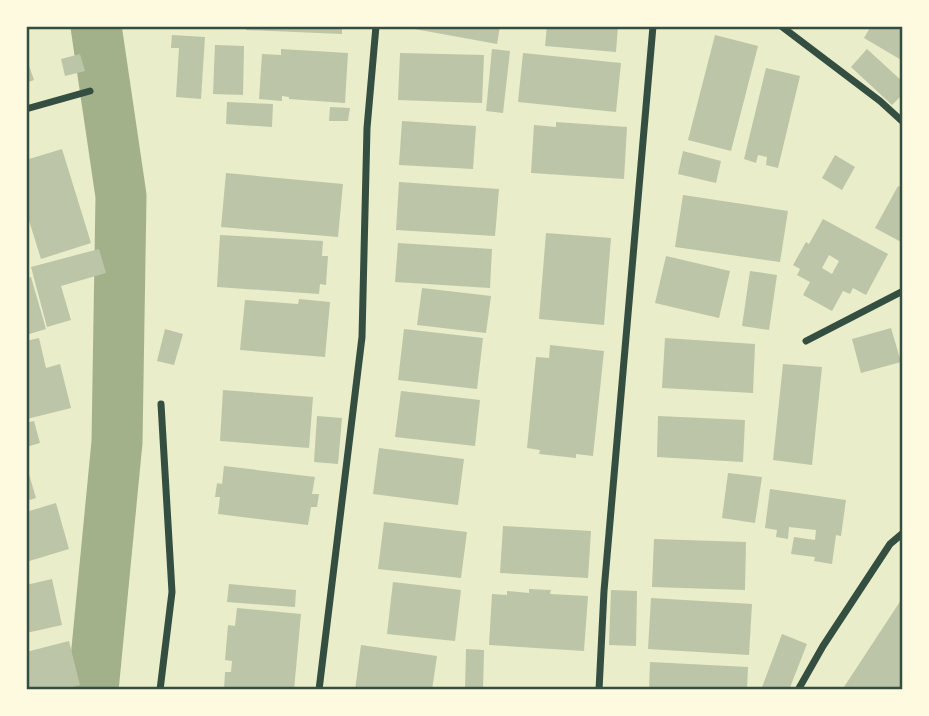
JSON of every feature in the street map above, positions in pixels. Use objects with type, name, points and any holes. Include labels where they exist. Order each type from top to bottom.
[{"type":"street","points":[[319,690],[362,337],[367,128],[376,26]]},
{"type":"street","points":[[599,690],[604,591],[653,26]]},
{"type":"street","points":[[781,26],[880,101],[903,122]]},
{"type":"street","points":[[26,109],[90,91]]},
{"type":"street","points":[[806,341],[903,291]]},
{"type":"street","points":[[160,690],[172,592],[161,404]]},
{"type":"street","points":[[798,690],[823,646],[890,544],[903,533]]},
{"type":"building","points":[[246,26],[342,26],[342,34],[246,30]]},
{"type":"building","points":[[409,26],[500,26],[497,44]]},
{"type":"building","points":[[547,26],[618,26],[616,52],[545,46]]},
{"type":"building","points":[[871,26],[903,26],[903,61],[864,38]]},
{"type":"building","points":[[172,35],[205,37],[201,99],[176,97],[179,48],[171,48]]},
{"type":"building","points":[[715,35],[758,46],[731,151],[688,140]]},
{"type":"building","points":[[215,45],[244,46],[243,95],[213,94]]},
{"type":"building","points":[[281,49],[348,53],[345,103],[289,99],[282,96],[282,101],[259,99],[262,54],[281,55]]},
{"type":"building","points":[[492,49],[510,51],[503,113],[486,111]]},
{"type":"building","points":[[867,49],[903,82],[903,94],[892,105],[851,67]]},
{"type":"building","points":[[400,53],[484,55],[482,103],[398,100]]},
{"type":"building","points":[[523,53],[621,63],[616,112],[518,102]]},
{"type":"building","points":[[80,54],[85,71],[65,76],[61,59]]},
{"type":"building","points":[[26,57],[34,80],[26,83]]},
{"type":"building","points":[[766,68],[800,76],[778,168],[766,165],[767,157],[758,155],[756,163],[744,159]]},
{"type":"building","points":[[227,102],[273,104],[272,127],[226,124]]},
{"type":"building","points":[[330,107],[350,108],[348,121],[329,121]]},
{"type":"building","points":[[402,121],[476,126],[473,169],[399,165]]},
{"type":"building","points":[[556,122],[627,127],[624,179],[531,173],[534,125],[556,127]]},
{"type":"building","points":[[62,149],[91,243],[41,259],[26,211],[26,160]]},
{"type":"building","points":[[683,151],[721,161],[716,183],[678,174]]},
{"type":"building","points":[[835,155],[855,167],[842,190],[822,178]]},
{"type":"building","points":[[226,173],[343,184],[338,237],[221,227]]},
{"type":"building","points":[[399,182],[499,189],[495,236],[396,230]]},
{"type":"building","points":[[898,186],[903,188],[903,243],[875,228]]},
{"type":"building","points":[[683,195],[788,211],[780,262],[675,247]]},
{"type":"building","points":[[823,219],[888,254],[866,295],[853,288],[850,294],[843,291],[832,311],[803,295],[810,282],[797,275],[800,269],[793,265],[806,242],[809,244]],"holes":[[[829,255],[839,261],[832,274],[822,268]]]},
{"type":"building","points":[[546,233],[611,238],[604,325],[539,319]]},
{"type":"building","points":[[220,235],[323,241],[322,256],[328,256],[326,285],[320,284],[319,294],[217,287]]},
{"type":"building","points":[[398,243],[492,249],[490,288],[395,282]]},
{"type":"building","points":[[99,249],[106,273],[61,286],[71,320],[47,327],[31,267]]},
{"type":"building","points":[[666,256],[730,271],[719,318],[655,303]]},
{"type":"building","points":[[750,271],[777,275],[769,330],[742,326]]},
{"type":"building","points":[[31,277],[46,329],[26,335],[26,278]]},
{"type":"building","points":[[422,288],[491,296],[486,333],[417,325]]},
{"type":"building","points":[[299,299],[330,302],[325,357],[240,350],[245,300],[298,304]]},
{"type":"building","points":[[891,328],[901,362],[861,373],[852,339]]},
{"type":"building","points":[[165,329],[183,334],[174,365],[157,361]]},
{"type":"building","points":[[404,329],[483,338],[477,389],[398,380]]},
{"type":"building","points":[[39,338],[46,368],[60,364],[71,408],[27,419],[26,341]]},
{"type":"building","points":[[665,338],[755,344],[753,393],[662,388]]},
{"type":"building","points":[[550,345],[604,351],[593,456],[576,454],[576,458],[539,454],[540,450],[527,448],[536,357],[549,358]]},
{"type":"building","points":[[783,364],[822,367],[812,465],[773,460]]},
{"type":"building","points":[[223,390],[313,397],[309,448],[220,441]]},
{"type":"building","points":[[401,391],[480,400],[475,446],[395,437]]},
{"type":"building","points":[[317,416],[342,418],[338,464],[314,462]]},
{"type":"building","points":[[658,416],[745,420],[743,462],[657,457]]},
{"type":"building","points":[[34,421],[40,443],[26,447],[26,423]]},
{"type":"building","points":[[379,448],[464,459],[458,505],[373,494]]},
{"type":"building","points":[[26,464],[36,498],[26,501]]},
{"type":"building","points":[[224,466],[315,477],[312,494],[319,494],[317,507],[311,507],[308,525],[218,514],[220,497],[215,497],[217,483],[222,484]]},
{"type":"building","points":[[728,473],[762,477],[755,523],[722,518]]},
{"type":"building","points":[[770,489],[846,500],[841,536],[836,535],[832,564],[814,561],[815,557],[791,554],[794,537],[815,540],[816,530],[789,527],[788,539],[776,537],[777,530],[765,528]]},
{"type":"building","points":[[56,503],[69,549],[26,562],[26,512]]},
{"type":"building","points":[[384,522],[467,532],[461,578],[378,569]]},
{"type":"building","points":[[503,526],[591,531],[588,578],[500,573]]},
{"type":"building","points":[[654,539],[746,542],[745,590],[652,587]]},
{"type":"building","points":[[52,579],[62,625],[26,633],[26,585]]},
{"type":"building","points":[[393,582],[461,590],[455,641],[387,634]]},
{"type":"building","points":[[229,584],[296,590],[295,607],[227,602]]},
{"type":"building","points":[[529,589],[551,590],[550,594],[588,596],[584,651],[489,645],[492,594],[507,595],[507,591],[529,593]]},
{"type":"building","points":[[611,590],[637,591],[636,646],[609,645]]},
{"type":"building","points":[[903,597],[903,690],[847,690],[844,687]]},
{"type":"building","points":[[651,598],[752,604],[749,655],[648,649]]},
{"type":"building","points":[[237,608],[301,614],[294,690],[224,690],[225,672],[231,672],[232,661],[225,660],[228,625],[235,626]]},
{"type":"building","points":[[782,634],[807,644],[789,690],[761,690]]},
{"type":"building","points":[[69,641],[80,685],[61,690],[26,690],[26,652]]},
{"type":"building","points":[[361,645],[437,656],[432,690],[355,690]]},
{"type":"building","points":[[466,649],[484,650],[483,690],[465,690]]},
{"type":"building","points":[[650,662],[748,667],[747,690],[649,690]]},
{"type":"waterway","points":[[93,690],[117,442],[121,196],[96,26]]}]
